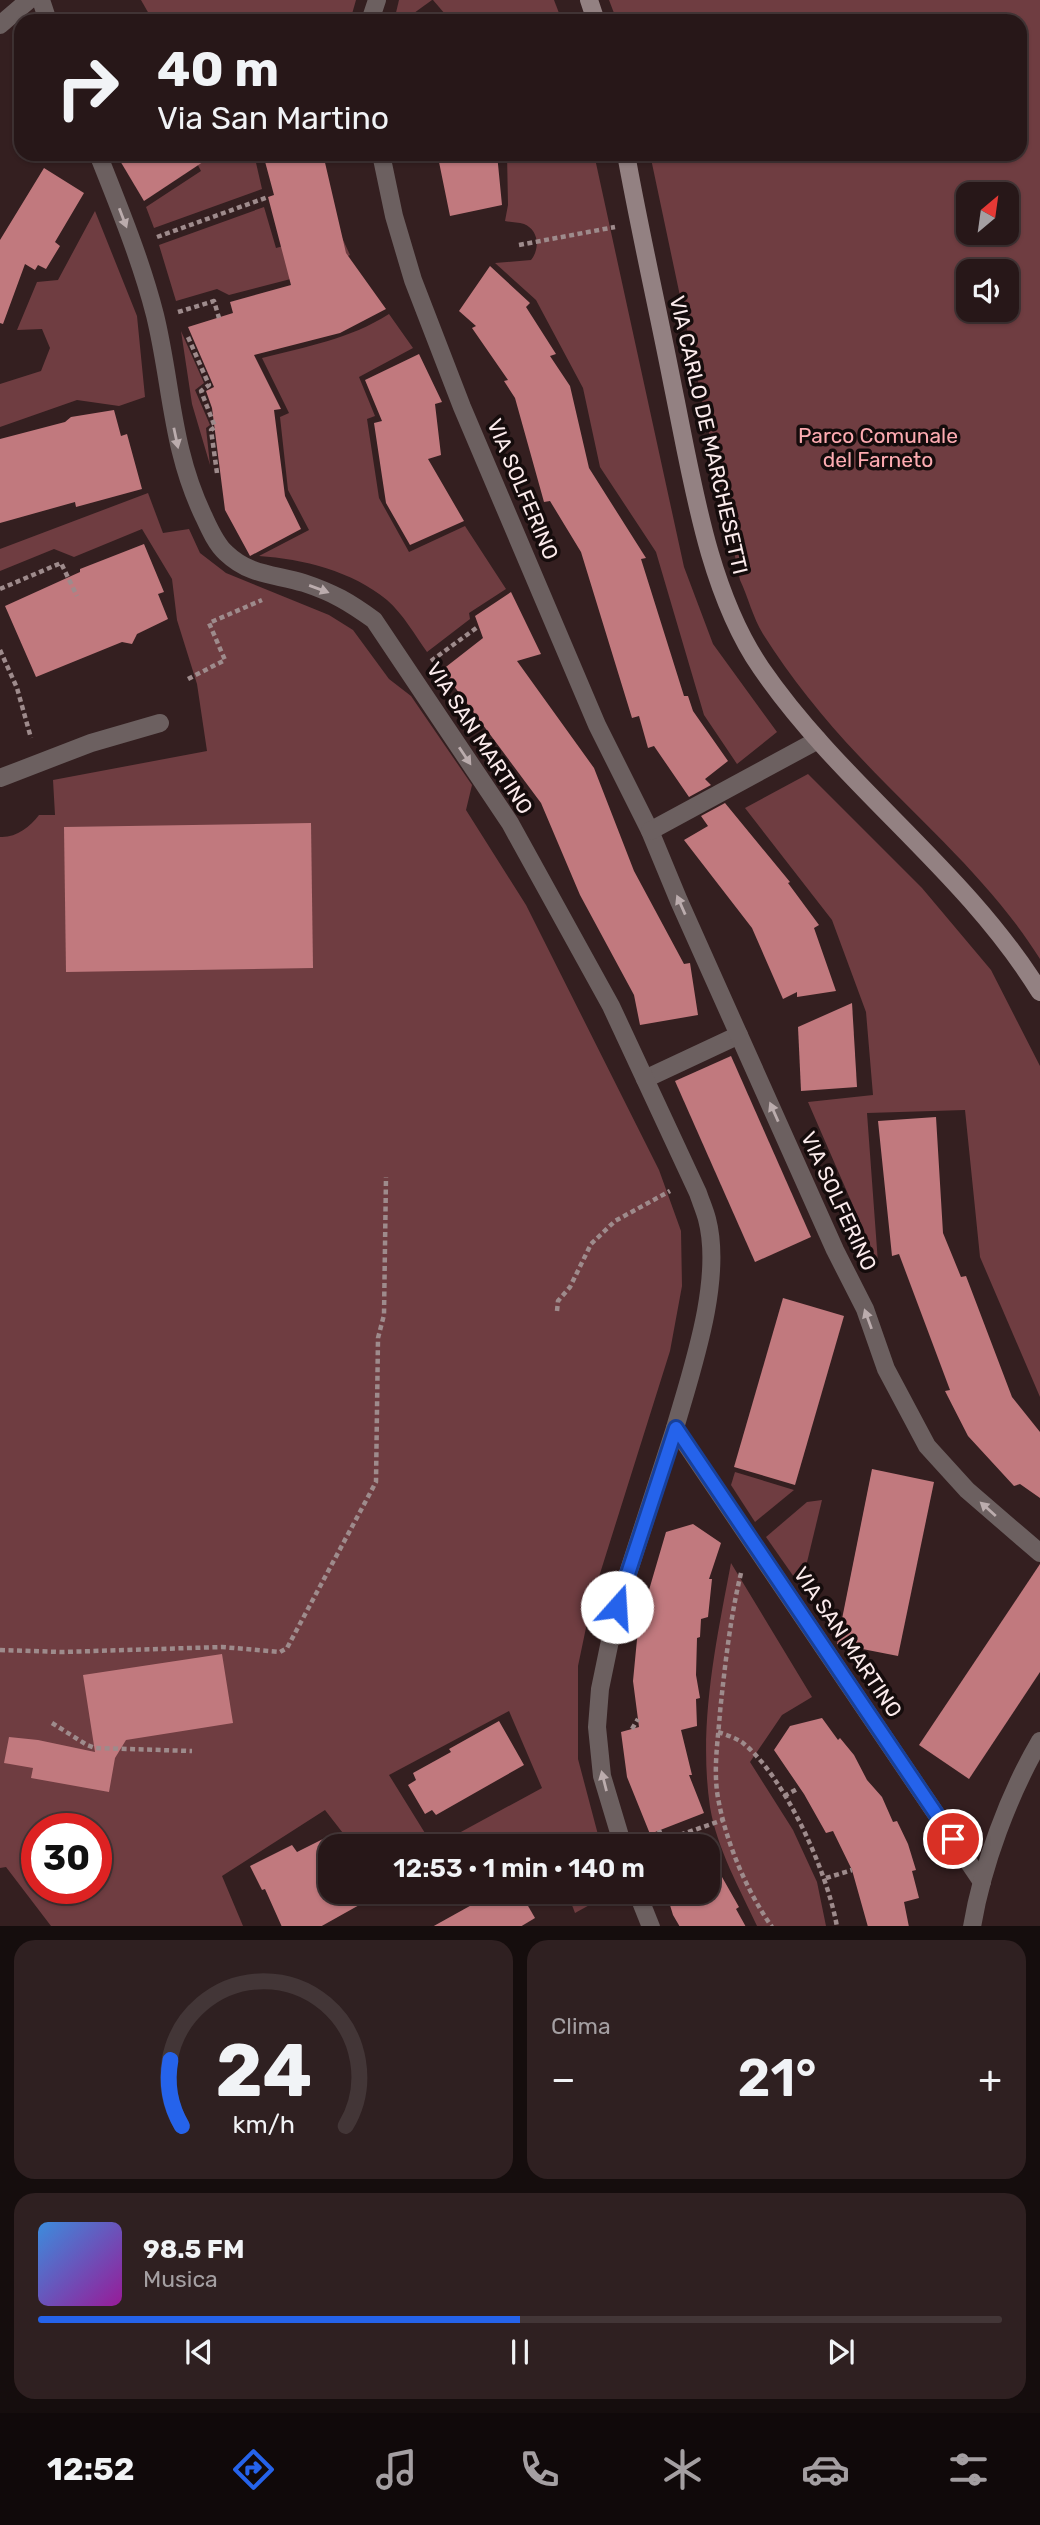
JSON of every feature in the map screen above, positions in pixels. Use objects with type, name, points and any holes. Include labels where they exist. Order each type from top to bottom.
[{"type":"main road","name":"VIA CARLO DE MARCHESETTI","points":[[627,161],[696,492],[723,596],[740,636],[761,668],[818,740],[966,894],[1005,941],[1040,992]]},
{"type":"street","points":[[0,25],[29,0]]},
{"type":"street","name":"VIA SAN MARTINO","points":[[102,161],[142,267],[155,317],[179,453],[192,494],[208,526],[225,552],[243,565],[262,575],[302,583],[345,598],[374,621],[510,823],[611,1006],[708,1221],[710,1276],[701,1339],[676,1428],[617,1607],[600,1689],[597,1727],[601,1776],[619,1834]]},
{"type":"street","name":"VIA SOLFERINO","points":[[382,161],[394,216],[413,280],[436,341],[597,725],[650,831],[835,1250],[864,1309],[886,1369],[927,1446],[967,1490],[1040,1553]]},
{"type":"street","points":[[0,778],[91,743],[160,723]]},
{"type":"street","points":[[650,831],[818,740]]},
{"type":"street","points":[[645,1079],[739,1035]]},
{"type":"street","name":"VIA SAN MARTINO","points":[[676,1428],[982,1882]]},
{"type":"street","points":[[972,1926],[982,1882],[1017,1784],[1040,1741]]},
{"type":"street","points":[[641,1904],[650,1926]]},
{"type":"path","points":[[149,240],[268,197]]},
{"type":"path","points":[[519,245],[639,222]]},
{"type":"path","points":[[180,322],[174,313],[214,301],[219,317]]},
{"type":"path","points":[[185,330],[209,385],[201,391],[215,427],[211,430],[217,480]]},
{"type":"path","points":[[0,589],[61,563],[77,596]]},
{"type":"path","points":[[188,679],[225,660],[209,623],[270,597]]},
{"type":"path","points":[[428,663],[478,626]]},
{"type":"path","points":[[0,650],[17,688],[35,765]]},
{"type":"path","points":[[0,1650],[62,1652],[222,1647],[280,1652],[287,1648],[376,1482],[378,1338],[384,1315],[386,1177]]},
{"type":"path","points":[[557,1311],[558,1301],[570,1287],[591,1244],[615,1221],[674,1189]]},
{"type":"path","points":[[742,1569],[726,1655],[715,1762],[723,1819],[752,1893],[771,1926]]},
{"type":"path","points":[[632,1729],[638,1719]]},
{"type":"path","points":[[52,1723],[95,1748],[192,1751]]},
{"type":"path","points":[[719,1732],[740,1741],[760,1759],[784,1796],[826,1878],[837,1926]]},
{"type":"path","points":[[784,1796],[799,1788]]},
{"type":"path","points":[[688,1834],[723,1819]]},
{"type":"path","points":[[659,1830],[660,1834]]},
{"type":"path","points":[[826,1878],[852,1870]]},
{"type":"green space","points":[[141,0],[356,0],[352,14],[149,14]]},
{"type":"green space","points":[[399,0],[432,0],[413,14],[396,14]]},
{"type":"green space","points":[[433,0],[554,0],[559,14],[445,14]]},
{"type":"green space","name":"Parco Comunale del Farneto","points":[[609,0],[1040,0],[1040,959],[978,878],[820,712],[759,628],[740,580],[651,161],[1027,161],[1027,14],[614,14]]},
{"type":"green space","points":[[196,161],[256,161],[262,189],[154,228],[146,207],[201,171]]},
{"type":"green space","points":[[507,161],[596,161],[684,567],[713,644],[777,732],[737,764],[704,715],[656,552],[600,467],[583,388],[536,300],[495,263],[531,260],[536,251],[535,235],[529,227],[522,223],[505,221],[508,205]]},
{"type":"green space","points":[[264,207],[276,248],[339,231],[350,255],[310,274],[229,295],[217,289],[176,301],[159,245]]},
{"type":"green space","points":[[95,211],[137,316],[145,397],[119,406],[77,400],[0,427],[0,384],[41,371],[50,348],[42,329],[17,330],[37,282],[58,280]]},
{"type":"green space","points":[[389,314],[413,348],[359,377],[375,416],[367,419],[379,498],[409,552],[465,526],[506,589],[469,613],[470,619],[427,652],[393,606],[358,581],[326,568],[259,556],[309,530],[288,490],[280,417],[289,413],[262,358],[343,336]]},
{"type":"green space","points":[[181,331],[204,383],[195,390],[210,425],[206,428],[210,465],[192,404]]},
{"type":"green space","points":[[148,493],[163,533],[189,529],[200,553],[226,573],[329,615],[353,630],[389,679],[411,696],[472,785],[466,810],[526,905],[659,1170],[681,1231],[682,1286],[670,1351],[592,1599],[578,1666],[578,1759],[598,1834],[457,1834],[542,1788],[509,1711],[389,1775],[426,1834],[344,1834],[325,1810],[222,1876],[243,1926],[51,1926],[34,1904],[112,1904],[112,1813],[21,1813],[21,1887],[6,1867],[0,1868],[0,837],[12,836],[22,831],[39,815],[55,815],[53,780],[207,751],[197,684],[177,620],[172,579],[142,529],[74,557],[54,549],[0,571],[0,549]]},
{"type":"green space","points":[[808,774],[922,888],[991,970],[1040,1066],[1040,1397],[980,1257],[965,1110],[867,1113],[878,1263],[808,1102],[873,1095],[866,1012],[832,920],[745,808]]},
{"type":"green space","points":[[735,1472],[794,1490],[755,1522],[731,1485]]},
{"type":"green space","points":[[822,1500],[801,1587],[766,1537],[807,1502]]},
{"type":"green space","points":[[731,1563],[812,1697],[782,1715],[750,1762],[793,1830],[817,1882],[826,1926],[757,1926],[730,1868],[720,1843],[720,1834],[717,1834],[713,1823],[707,1776],[707,1715]]},
{"type":"green space","points":[[572,1904],[591,1904],[575,1913]]},
{"type":"building","points":[[120,161],[204,161],[144,201]]},
{"type":"building","points":[[265,161],[325,161],[346,253],[386,309],[340,333],[254,355],[281,409],[274,410],[285,496],[301,529],[250,556],[225,510],[212,408],[206,391],[214,387],[188,327],[233,313],[230,302],[291,285],[268,197],[274,195]]},
{"type":"building","points":[[498,161],[502,205],[450,216],[439,162]]},
{"type":"building","points":[[44,168],[84,193],[55,242],[60,246],[46,269],[38,265],[35,270],[25,264],[3,324],[0,323],[0,240]]},
{"type":"building","points":[[490,266],[530,303],[526,307],[556,354],[550,356],[570,386],[589,468],[646,558],[641,559],[684,696],[688,696],[693,711],[728,761],[705,779],[711,785],[689,797],[654,746],[648,748],[639,716],[632,718],[581,552],[550,501],[544,502],[515,398],[504,381],[508,380],[472,328],[476,326],[459,311]]},
{"type":"building","points":[[419,354],[442,402],[435,404],[441,455],[428,459],[464,521],[410,545],[386,503],[374,423],[382,421],[365,380]]},
{"type":"building","points":[[114,410],[121,436],[127,434],[142,489],[76,507],[75,502],[0,523],[0,439],[65,422],[71,417]]},
{"type":"building","points":[[144,544],[164,592],[158,594],[168,619],[137,634],[132,644],[122,642],[36,677],[5,606],[80,572],[80,569]]},
{"type":"building","points":[[511,592],[541,654],[517,661],[594,768],[634,871],[684,964],[690,963],[698,1015],[640,1025],[634,995],[580,895],[541,803],[442,670],[483,638],[475,616]]},
{"type":"building","points":[[725,803],[790,882],[788,883],[819,925],[814,928],[836,991],[797,997],[797,992],[783,999],[752,928],[684,840],[708,826],[701,816]]},
{"type":"building","points":[[311,823],[313,968],[66,972],[64,827]]},
{"type":"building","points":[[852,1003],[857,1087],[801,1091],[798,1027]]},
{"type":"building","points":[[731,1056],[811,1237],[755,1262],[675,1081]]},
{"type":"building","points":[[936,1117],[943,1233],[961,1277],[966,1276],[1012,1397],[1040,1432],[1040,1498],[1020,1484],[1014,1486],[968,1436],[945,1391],[950,1390],[899,1254],[892,1256],[878,1121]]},
{"type":"building","points":[[783,1298],[844,1316],[795,1485],[734,1467]]},
{"type":"building","points":[[872,1469],[934,1482],[898,1656],[837,1644]]},
{"type":"building","points":[[693,1524],[721,1543],[709,1579],[712,1579],[708,1617],[701,1619],[700,1637],[697,1638],[696,1675],[700,1698],[696,1699],[697,1726],[681,1730],[692,1775],[689,1775],[704,1813],[650,1834],[627,1777],[621,1732],[639,1727],[633,1681],[638,1629],[645,1627],[649,1590],[666,1532]]},
{"type":"building","points":[[1040,1564],[1040,1672],[969,1779],[919,1745]]},
{"type":"building","points":[[222,1654],[233,1723],[126,1740],[115,1758],[109,1792],[31,1778],[33,1768],[4,1763],[9,1737],[95,1752],[83,1675]]},
{"type":"building","points":[[822,1718],[838,1740],[840,1738],[854,1755],[867,1780],[882,1797],[893,1822],[897,1821],[916,1870],[912,1871],[919,1898],[904,1902],[909,1926],[868,1926],[852,1870],[833,1831],[826,1833],[774,1750],[790,1726]]},
{"type":"building","points":[[499,1721],[524,1765],[436,1815],[432,1810],[425,1814],[408,1785],[416,1780],[413,1773]]},
{"type":"building","points":[[318,1842],[318,1904],[361,1904],[322,1926],[282,1926],[265,1889],[262,1890],[250,1866],[292,1845],[297,1852]]},
{"type":"building","points":[[720,1873],[739,1907],[736,1909],[745,1926],[679,1926],[670,1904],[720,1904]]},
{"type":"building","points":[[473,1904],[527,1904],[535,1918],[522,1926],[434,1926]]},
{"type":"route","points":[[617,1607],[676,1428],[953,1839]]}]
